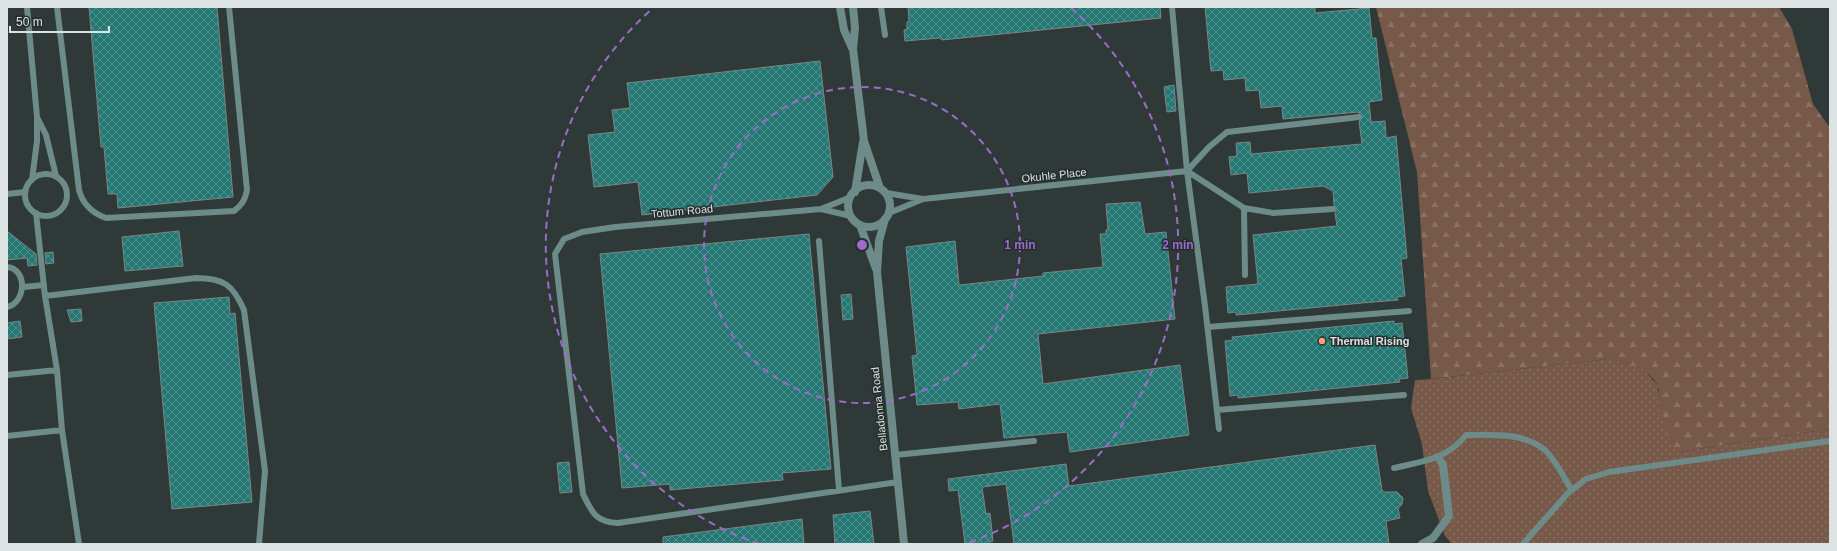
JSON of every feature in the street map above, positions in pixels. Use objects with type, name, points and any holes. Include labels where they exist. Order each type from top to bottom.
[{"type":"street","name":"Belladonna Road","points":[[840,7],[844,30],[852,49],[864,141],[890,206],[879,241],[877,272],[904,544]]},
{"type":"street","name":"Belladonna Road","points":[[852,49],[855,28],[853,7]]},
{"type":"street","name":"Belladonna Road","points":[[864,141],[853,194],[849,203],[851,216],[860,225],[877,272]]},
{"type":"street","points":[[853,194],[867,186],[883,191]]},
{"type":"street","points":[[860,225],[874,226],[887,216]]},
{"type":"street","points":[[1422,544],[1433,538],[1449,516],[1443,465],[1438,457]]},
{"type":"lane","points":[[27,7],[38,117],[37,141],[32,180],[25,192],[27,204],[36,214],[43,216],[56,214],[65,204],[67,192],[65,185],[56,176],[46,135],[38,117]]},
{"type":"lane","points":[[58,7],[79,190],[82,200],[88,208],[106,218],[228,212],[234,211],[240,206],[247,190],[229,7]]},
{"type":"lane","points":[[881,7],[885,35]]},
{"type":"lane","points":[[1172,7],[1187,171],[1208,327],[1219,428]]},
{"type":"lane","points":[[1187,171],[1209,147],[1227,132],[1359,117]]},
{"type":"lane","points":[[1187,171],[1244,208],[1273,213],[1334,209]]},
{"type":"lane","name":"Okuhle Place","points":[[883,191],[923,199],[1187,171]]},
{"type":"lane","points":[[32,180],[43,174],[56,176]]},
{"type":"lane","points":[[67,192],[79,190]]},
{"type":"lane","points":[[7,194],[25,192]]},
{"type":"lane","name":"Tottum Road","points":[[839,490],[618,523],[607,522],[599,519],[592,511],[584,494],[555,254],[564,239],[582,232],[821,208],[853,194]]},
{"type":"lane","name":"Okuhle Place","points":[[887,216],[923,199]]},
{"type":"lane","name":"Tottum Road","points":[[821,208],[851,216]]},
{"type":"lane","points":[[1244,208],[1245,275]]},
{"type":"lane","points":[[36,214],[45,296],[57,370],[62,430],[79,544]]},
{"type":"lane","points":[[819,241],[839,490],[898,482]]},
{"type":"lane","points":[[7,268],[16,270],[20,275],[23,287],[20,297],[16,303],[7,307]]},
{"type":"lane","points":[[45,296],[196,278],[221,280],[235,292],[244,310],[265,471],[261,538],[259,544]]},
{"type":"lane","points":[[23,287],[44,285]]},
{"type":"lane","points":[[1208,327],[1409,310]]},
{"type":"lane","points":[[7,375],[57,370]]},
{"type":"lane","points":[[1217,410],[1404,395]]},
{"type":"lane","points":[[7,436],[62,430]]},
{"type":"lane","points":[[1394,468],[1438,457],[1456,447],[1466,435],[1513,435],[1535,444],[1547,452],[1572,490]]},
{"type":"lane","points":[[895,455],[1034,441]]},
{"type":"lane","points":[[1523,544],[1572,490],[1586,479],[1609,472],[1830,441]]},
{"type":"green space","points":[[1376,7],[1779,7],[1792,29],[1813,104],[1830,128],[1830,429],[1678,452],[1665,428],[1660,408],[1659,388],[1654,380],[1643,370],[1622,362],[1608,359],[1431,379],[1417,172]]},
{"type":"green space","points":[[1608,359],[1631,364],[1645,371],[1658,386],[1659,401],[1678,452],[1830,429],[1830,544],[1452,544],[1445,536],[1428,491],[1422,444],[1411,408],[1415,380]]},
{"type":"building","points":[[89,7],[217,7],[233,197],[118,208],[117,194],[108,194],[104,147],[101,147]]},
{"type":"building","points":[[908,7],[1160,7],[1161,18],[942,40],[940,38],[905,41],[904,30],[907,29],[907,22],[909,21]]},
{"type":"building","points":[[1205,7],[1315,7],[1315,13],[1369,8],[1372,38],[1376,38],[1382,100],[1369,102],[1371,122],[1385,121],[1386,138],[1396,136],[1407,258],[1401,259],[1405,296],[1397,297],[1398,300],[1236,315],[1236,312],[1228,313],[1226,287],[1258,284],[1253,235],[1337,226],[1335,213],[1337,209],[1334,205],[1333,191],[1323,186],[1249,193],[1247,173],[1231,175],[1229,157],[1237,156],[1236,143],[1250,142],[1251,154],[1362,144],[1359,121],[1363,117],[1358,112],[1283,119],[1282,106],[1261,108],[1259,90],[1246,91],[1245,78],[1224,80],[1223,70],[1211,71]]},
{"type":"building","points":[[820,61],[833,177],[817,195],[642,215],[638,182],[594,187],[588,135],[615,132],[612,110],[630,108],[627,83]]},
{"type":"building","points":[[1174,85],[1176,111],[1167,112],[1164,87]]},
{"type":"building","points":[[1140,202],[1145,234],[1166,232],[1175,319],[1038,334],[1043,384],[1180,365],[1189,435],[1070,452],[1067,432],[1004,438],[1000,404],[959,409],[958,402],[917,405],[912,356],[917,355],[906,247],[955,241],[959,285],[1043,276],[1043,273],[1103,267],[1100,234],[1106,234],[1106,230],[1108,230],[1106,204]]},
{"type":"building","points":[[7,231],[36,254],[37,265],[28,266],[27,258],[7,260]]},
{"type":"building","points":[[179,231],[183,266],[125,271],[122,237]]},
{"type":"building","points":[[809,234],[831,469],[782,473],[783,480],[670,490],[670,484],[622,488],[600,254]]},
{"type":"building","points":[[53,252],[54,263],[46,264],[45,253]]},
{"type":"building","points":[[851,294],[853,319],[843,320],[841,295]]},
{"type":"building","points":[[229,297],[230,314],[235,313],[252,502],[172,509],[154,303]]},
{"type":"building","points":[[81,309],[82,321],[71,322],[67,310]]},
{"type":"building","points":[[20,321],[22,337],[7,339],[7,323]]},
{"type":"building","points":[[1394,321],[1394,324],[1402,323],[1408,378],[1399,379],[1400,382],[1238,398],[1238,395],[1230,396],[1225,341],[1233,340],[1232,337]]},
{"type":"building","points":[[1375,445],[1382,490],[1384,492],[1397,492],[1403,498],[1402,504],[1398,509],[1400,518],[1386,521],[1389,544],[1014,544],[1006,484],[982,487],[986,514],[990,513],[993,541],[989,542],[990,544],[965,544],[958,490],[949,491],[948,479],[1066,464],[1069,486]]},
{"type":"building","points":[[569,462],[572,492],[560,493],[557,463]]},
{"type":"building","points":[[870,511],[874,544],[835,544],[833,515]]},
{"type":"building","points":[[802,519],[804,544],[663,544],[663,537]]},
{"type":"place","name":"Thermal Rising","points":[[1322,341]]}]
